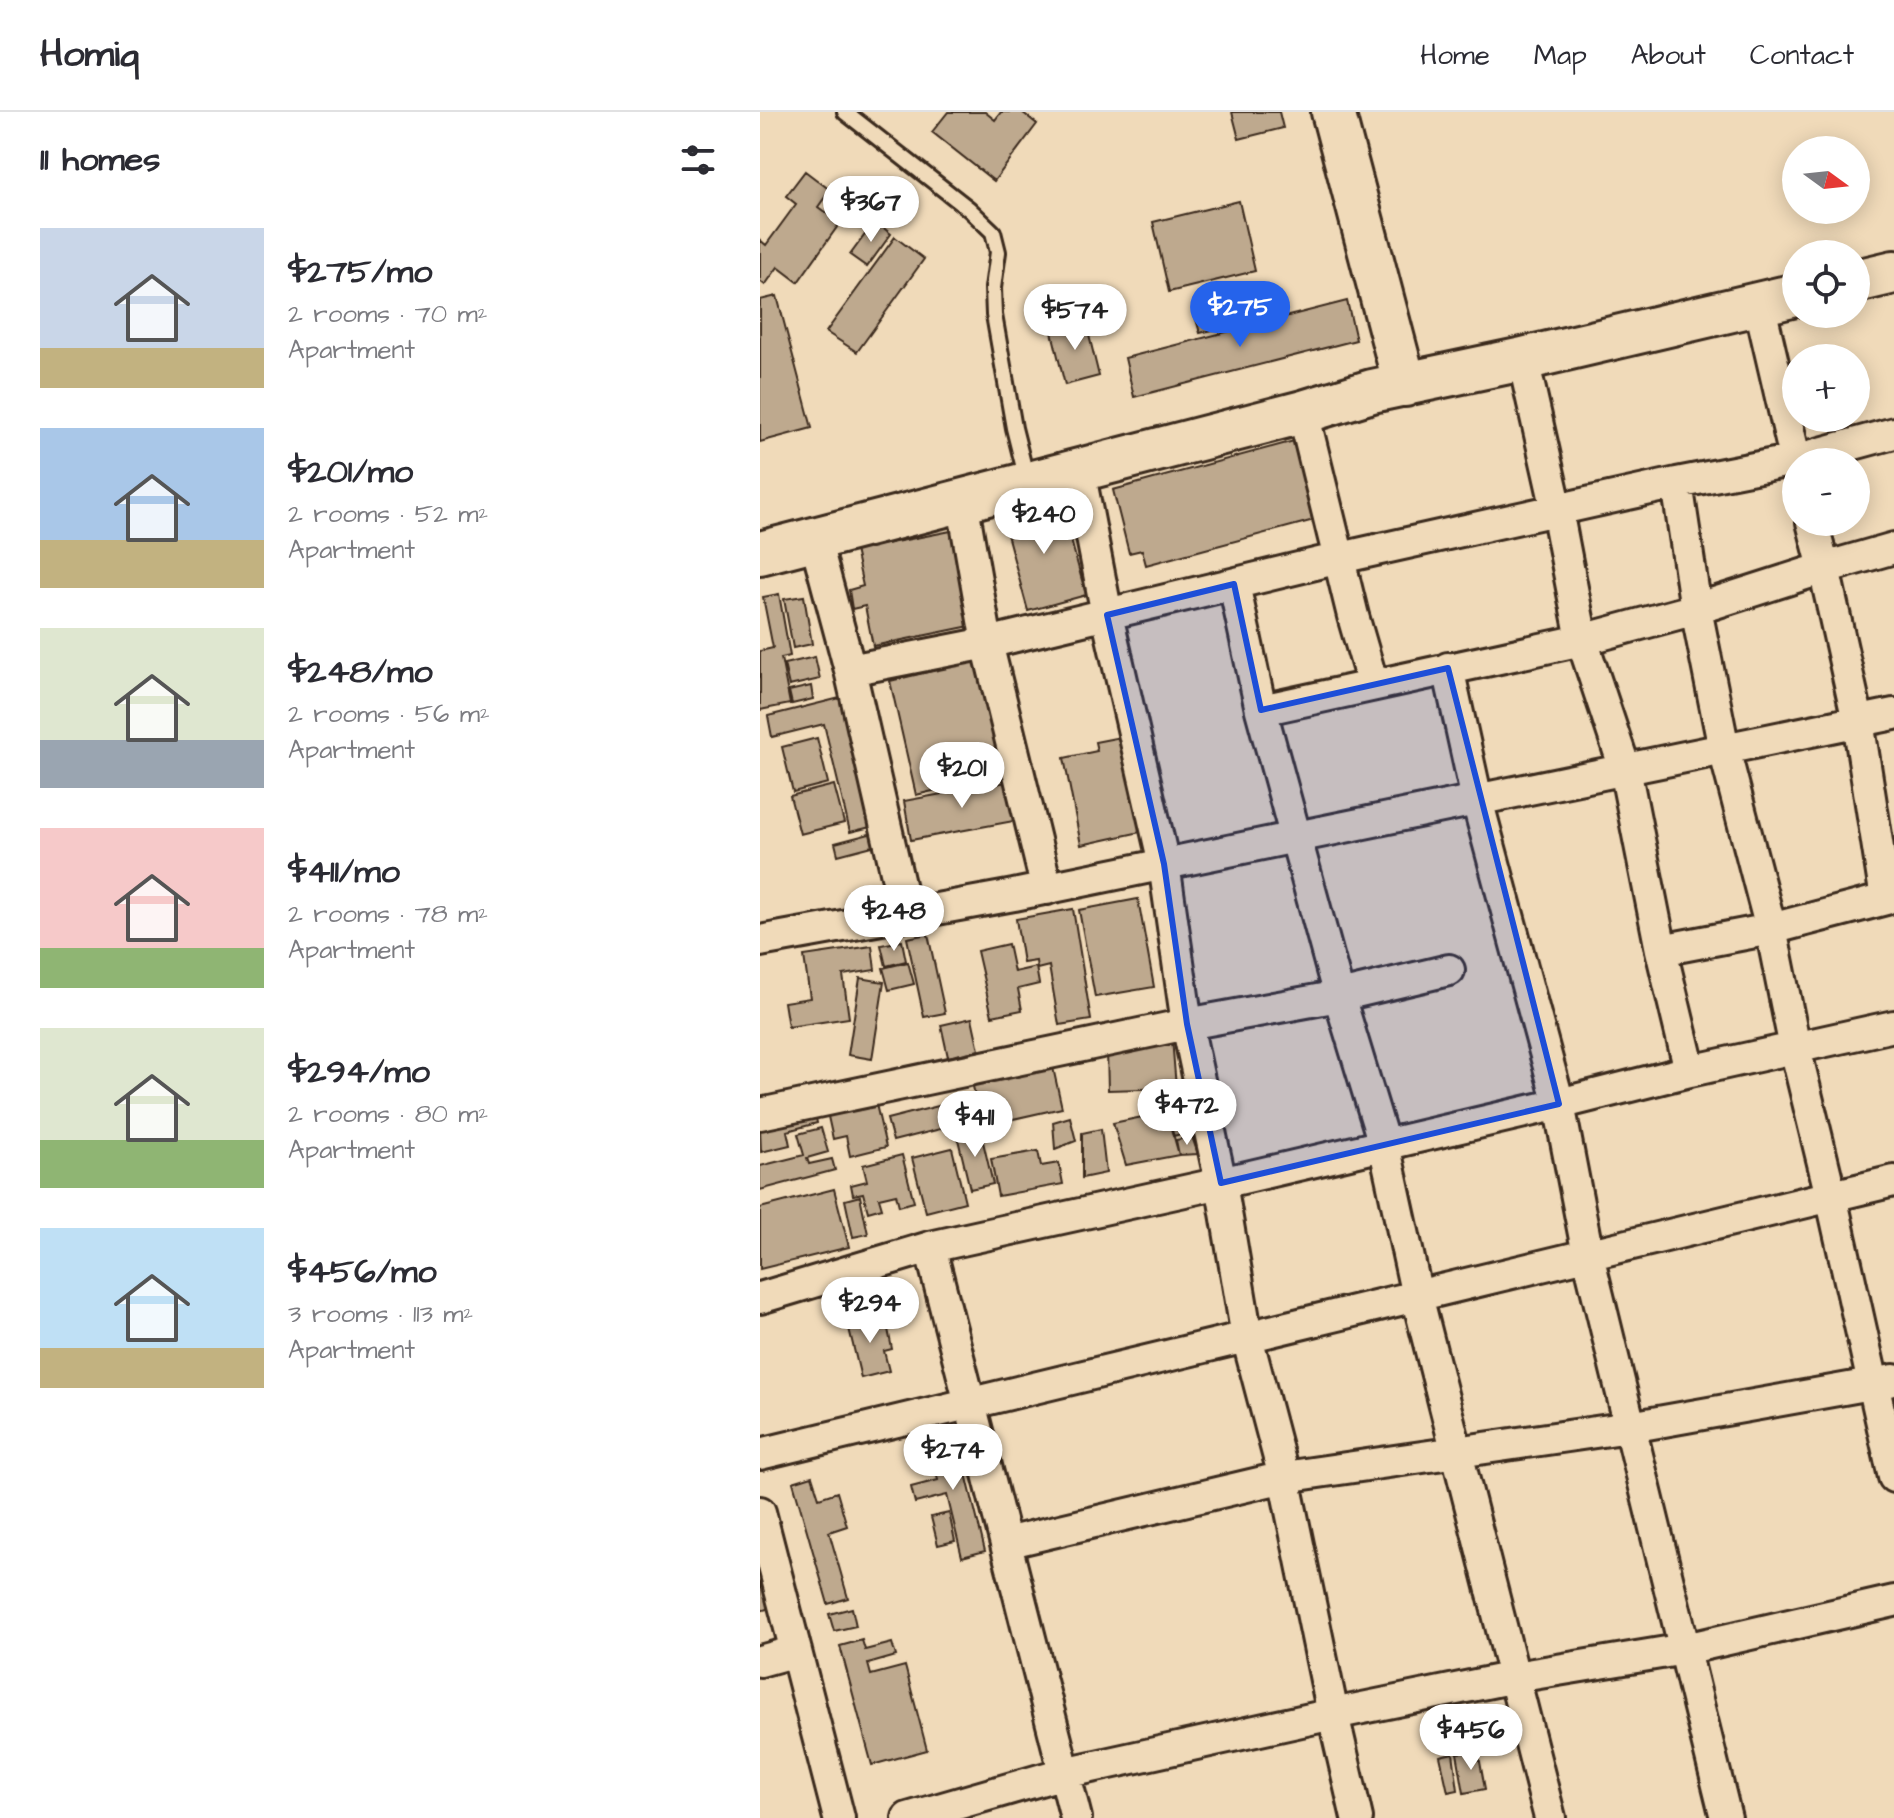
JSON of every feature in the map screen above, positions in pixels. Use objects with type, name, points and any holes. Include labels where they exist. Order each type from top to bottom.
[{"type":"main road","points":[[1333,112],[1405,385]]},
{"type":"main road","points":[[1870,278],[1894,272]]},
{"type":"main road","points":[[760,553],[1303,412],[1372,391],[1778,299]]},
{"type":"street","points":[[1778,299],[1795,448]]},
{"type":"street","points":[[1523,359],[1582,640],[1625,769],[1661,950],[1690,1071]]},
{"type":"street","points":[[1303,412],[1373,685]]},
{"type":"street","points":[[1842,448],[1894,433]]},
{"type":"street","points":[[850,670],[987,643],[1340,558],[1677,483],[1782,464]]},
{"type":"street","points":[[1079,470],[1107,615],[1164,864],[1187,1024],[1221,1183],[1247,1337],[1284,1477],[1357,1818]]},
{"type":"street","points":[[1677,483],[1696,609],[1724,749],[1771,929],[1795,1048],[1831,1196],[1884,1382],[1894,1477]]},
{"type":"street","points":[[962,500],[987,643],[1047,889]]},
{"type":"street","points":[[1661,950],[1771,929],[1886,899],[1858,721],[1816,536]]},
{"type":"street","points":[[815,539],[850,670],[906,915]]},
{"type":"street","points":[[1261,710],[1582,640],[1696,609],[1894,548]]},
{"type":"street","points":[[1234,584],[1261,710],[1339,996],[1384,1144],[1417,1296],[1550,1818]]},
{"type":"street","points":[[1448,668],[1477,800],[1559,1104],[1588,1255],[1726,1818]]},
{"type":"street","points":[[760,941],[1047,889],[1894,714]]},
{"type":"street","points":[[760,1114],[1187,1024],[1339,996],[1449,970]]},
{"type":"street","points":[[760,1298],[930,1247],[1221,1183],[1690,1071],[1894,1026]]},
{"type":"street","points":[[760,1454],[1894,1181]]},
{"type":"street","points":[[930,1247],[1076,1818]]},
{"type":"street","points":[[1006,1543],[1284,1477],[1630,1427],[1884,1382]]},
{"type":"street","points":[[760,1512],[839,1818]]},
{"type":"street","points":[[908,1818],[1064,1773],[1515,1677],[1685,1649],[1894,1601]]},
{"type":"street","points":[[760,1661],[796,1651]]},
{"type":"lane","points":[[845,112],[969,209],[993,232],[998,252],[993,288],[994,315],[1014,428],[1028,484]]},
{"type":"highlighted area","points":[[1234,584],[1261,710],[1448,668],[1559,1104],[1221,1183],[1187,1024],[1164,864],[1107,615]]},
{"type":"building","points":[[948,112],[985,112],[995,120],[1001,112],[1022,112],[1037,124],[994,181],[932,132]]},
{"type":"building","points":[[1232,112],[1279,112],[1283,128],[1239,139]]},
{"type":"building","points":[[805,171],[830,190],[818,207],[840,223],[798,282],[778,267],[765,285],[760,281],[760,240],[766,245],[796,204],[786,196]]},
{"type":"building","points":[[1239,201],[1255,271],[1169,292],[1153,222]]},
{"type":"building","points":[[875,221],[891,234],[867,267],[850,255]]},
{"type":"building","points":[[895,237],[924,259],[857,352],[826,332]]},
{"type":"building","points":[[777,296],[812,428],[760,442],[760,300]]},
{"type":"building","points":[[1347,301],[1356,340],[1134,397],[1125,358]]},
{"type":"building","points":[[1212,314],[1216,329],[1200,333],[1196,319]]},
{"type":"building","points":[[1085,319],[1099,376],[1065,385],[1051,328]]},
{"type":"building","points":[[1294,441],[1314,520],[1146,565],[1142,550],[1129,553],[1113,490]]},
{"type":"building","points":[[1060,500],[1086,595],[1028,611],[1002,516]]},
{"type":"building","points":[[956,530],[975,625],[873,646],[865,606],[852,609],[849,590],[863,586],[855,550]]},
{"type":"building","points":[[779,594],[790,656],[781,658],[790,704],[760,710],[760,651],[773,648],[763,597]]},
{"type":"building","points":[[804,596],[812,644],[793,648],[784,599]]},
{"type":"building","points":[[815,657],[820,679],[789,686],[784,664]]},
{"type":"building","points":[[982,659],[1008,773],[916,795],[890,681]]},
{"type":"building","points":[[811,686],[813,699],[792,704],[789,691]]},
{"type":"building","points":[[848,696],[879,825],[850,832],[824,724],[772,737],[768,716]]},
{"type":"building","points":[[1126,736],[1145,831],[1081,845],[1064,758],[1097,751],[1095,742]]},
{"type":"building","points":[[817,738],[828,783],[793,792],[782,747]]},
{"type":"building","points":[[1012,781],[1019,820],[911,840],[904,801]]},
{"type":"building","points":[[834,785],[844,823],[800,834],[790,796]]},
{"type":"building","points":[[877,832],[880,844],[838,855],[835,843]]},
{"type":"building","points":[[1138,899],[1154,987],[1095,997],[1079,910]]},
{"type":"building","points":[[1073,909],[1091,1020],[1059,1025],[1049,966],[1037,969],[1036,961],[1023,963],[1016,919]]},
{"type":"building","points":[[928,934],[945,1013],[924,1017],[907,938]]},
{"type":"building","points":[[902,941],[906,961],[886,966],[881,945]]},
{"type":"building","points":[[1008,944],[1014,972],[1036,967],[1039,984],[1018,989],[1022,1010],[992,1016],[977,951]]},
{"type":"building","points":[[872,946],[875,970],[843,975],[849,1018],[788,1027],[784,1002],[810,998],[804,956]]},
{"type":"building","points":[[908,962],[914,984],[889,990],[883,968]]},
{"type":"building","points":[[860,978],[884,982],[872,1059],[848,1055]]},
{"type":"building","points":[[972,1018],[979,1050],[948,1057],[941,1025]]},
{"type":"building","points":[[1172,1038],[1176,1088],[1108,1090],[1107,1050]]},
{"type":"building","points":[[1052,1063],[1062,1108],[982,1126],[972,1082]]},
{"type":"building","points":[[966,1099],[972,1121],[893,1141],[887,1119]]},
{"type":"building","points":[[875,1100],[886,1147],[850,1156],[846,1136],[833,1139],[827,1112]]},
{"type":"building","points":[[1186,1109],[1190,1132],[1173,1136],[1167,1112]]},
{"type":"building","points":[[1167,1112],[1179,1155],[1126,1165],[1113,1123]]},
{"type":"building","points":[[815,1113],[817,1123],[787,1131],[790,1145],[761,1152],[760,1127]]},
{"type":"building","points":[[1070,1117],[1076,1141],[1055,1149],[1053,1122]]},
{"type":"building","points":[[821,1128],[828,1152],[807,1158],[809,1164],[832,1159],[835,1170],[760,1190],[760,1166],[804,1155],[798,1134]]},
{"type":"building","points":[[980,1129],[993,1184],[970,1189],[957,1135]]},
{"type":"building","points":[[1101,1129],[1106,1173],[1082,1178],[1082,1133]]},
{"type":"building","points":[[1192,1137],[1198,1154],[1179,1155],[1176,1140]]},
{"type":"building","points":[[952,1148],[965,1202],[926,1212],[912,1158]]},
{"type":"building","points":[[1038,1151],[1041,1166],[1059,1163],[1063,1184],[998,1196],[991,1159]]},
{"type":"building","points":[[902,1155],[914,1202],[899,1206],[896,1194],[879,1198],[882,1208],[868,1212],[863,1193],[853,1195],[851,1185],[867,1181],[863,1165]]},
{"type":"building","points":[[834,1189],[849,1247],[760,1269],[760,1208]]},
{"type":"building","points":[[860,1196],[868,1234],[853,1237],[845,1200]]},
{"type":"building","points":[[875,1313],[878,1326],[887,1324],[892,1349],[884,1351],[889,1371],[861,1378],[847,1320]]},
{"type":"building","points":[[956,1433],[985,1551],[962,1557],[947,1495],[915,1503],[911,1487],[938,1480],[928,1440]]},
{"type":"building","points":[[812,1476],[819,1498],[837,1492],[847,1526],[829,1532],[848,1598],[828,1604],[793,1482]]},
{"type":"building","points":[[949,1513],[955,1541],[938,1545],[931,1517]]},
{"type":"building","points":[[760,1560],[774,1607],[760,1611]]},
{"type":"building","points":[[852,1608],[856,1626],[834,1631],[829,1614]]},
{"type":"building","points":[[862,1640],[865,1650],[892,1643],[896,1656],[868,1664],[871,1675],[905,1666],[927,1750],[872,1765],[840,1646]]},
{"type":"building","points":[[1478,1751],[1485,1789],[1464,1793],[1457,1753]]},
{"type":"building","points":[[1453,1753],[1458,1790],[1448,1792],[1440,1756]]}]
